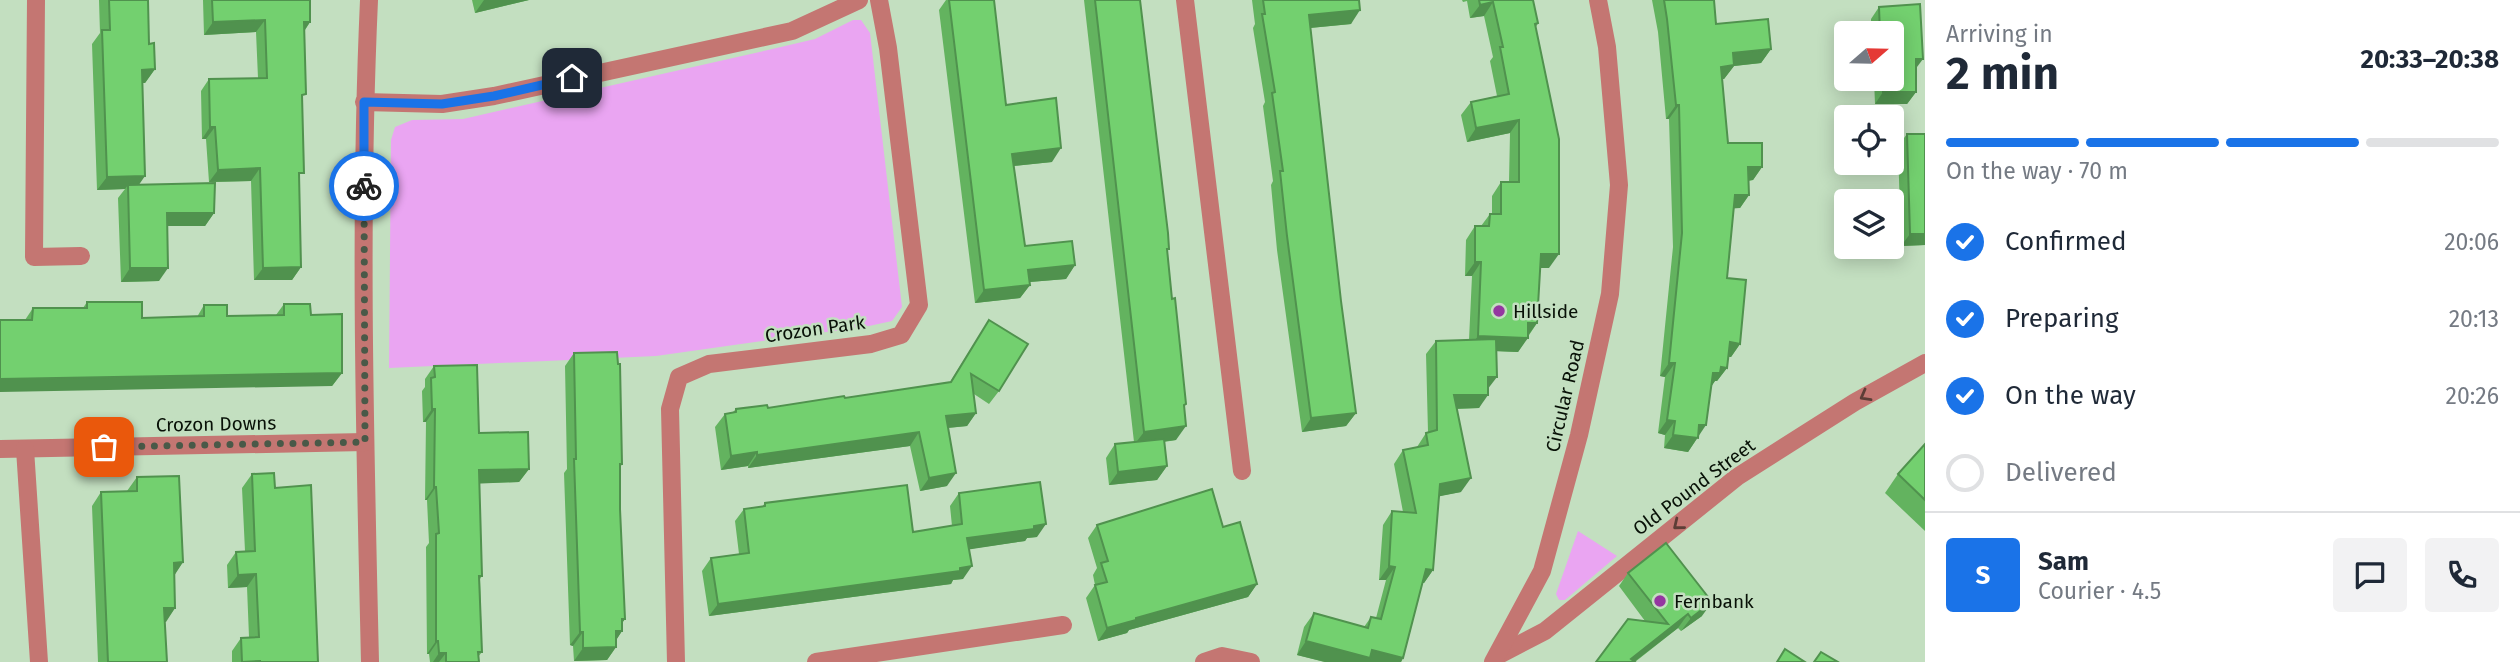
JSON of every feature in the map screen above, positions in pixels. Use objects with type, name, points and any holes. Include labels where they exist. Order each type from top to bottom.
[{"type":"street","points":[[36,0],[34,257],[81,256]]},
{"type":"street","points":[[369,0],[364,102],[363,286],[370,662]]},
{"type":"street","points":[[364,102],[442,104],[494,96],[792,31],[859,0]]},
{"type":"street","name":"Crozon Park","points":[[676,662],[670,409],[680,377],[709,364],[871,344],[901,335],[919,305],[888,48],[879,0]]},
{"type":"street","points":[[1185,0],[1242,471]]},
{"type":"street","name":"Circular Road","points":[[1495,659],[1542,571],[1579,435],[1609,294],[1619,185],[1607,47],[1598,0]]},
{"type":"street","name":"Old Pound Street","points":[[1495,659],[1545,631],[1737,477],[1855,402],[1925,363]]},
{"type":"street","name":"Crozon Downs","points":[[0,449],[365,442]]},
{"type":"street","points":[[25,449],[39,662]]},
{"type":"street","points":[[816,662],[1063,625]]},
{"type":"street","points":[[1204,662],[1222,656],[1251,662]]},
{"type":"shaded area","points":[[853,20],[861,20],[870,33],[902,307],[892,321],[656,356],[389,368],[391,140],[395,127],[412,120],[463,119],[768,50],[815,39]]},
{"type":"shaded area","points":[[1578,531],[1617,556],[1565,600],[1559,600],[1556,594]]},
{"type":"building","points":[[109,0],[148,0],[149,44],[154,43],[155,69],[142,70],[145,176],[107,177],[102,30],[110,30]]},
{"type":"building","points":[[212,0],[310,0],[310,22],[304,22],[304,173],[299,173],[301,267],[263,268],[260,168],[218,170],[215,127],[210,127],[209,79],[267,78],[265,20],[213,22]]},
{"type":"building","points":[[949,0],[994,0],[1006,105],[1056,98],[1061,148],[1012,154],[1025,246],[1072,241],[1075,265],[1028,270],[1030,285],[984,290]]},
{"type":"building","points":[[1095,0],[1140,0],[1168,233],[1167,249],[1172,299],[1175,298],[1186,426],[1144,432]]},
{"type":"building","points":[[1263,0],[1359,0],[1360,10],[1309,15],[1356,413],[1311,418],[1287,236],[1280,171],[1283,171],[1272,93],[1275,92],[1262,14],[1265,14]]},
{"type":"building","points":[[1479,0],[1533,0],[1538,23],[1535,24],[1559,139],[1559,254],[1541,254],[1537,323],[1528,323],[1528,338],[1478,336],[1481,262],[1475,262],[1475,226],[1489,226],[1490,214],[1501,214],[1501,182],[1519,182],[1519,120],[1476,128],[1471,102],[1509,94],[1500,47],[1503,47],[1493,2],[1480,5]]},
{"type":"building","points":[[1664,0],[1714,0],[1716,24],[1768,19],[1771,49],[1733,53],[1734,65],[1721,67],[1728,143],[1762,143],[1762,167],[1748,167],[1749,195],[1735,195],[1727,278],[1746,280],[1740,344],[1730,342],[1727,368],[1721,367],[1720,373],[1713,373],[1706,425],[1699,425],[1698,438],[1673,435],[1675,421],[1667,420],[1675,363],[1669,363],[1682,233],[1679,105],[1676,105]]},
{"type":"building","points":[[1920,4],[1923,59],[1916,59],[1916,92],[1883,92],[1904,91],[1904,21],[1880,21],[1879,7]]},
{"type":"building","points":[[1907,134],[1925,134],[1925,234],[1910,234]]},
{"type":"building","points":[[215,183],[214,213],[167,213],[168,268],[130,268],[128,185]]},
{"type":"building","points":[[87,302],[142,302],[142,318],[204,316],[204,305],[227,305],[227,316],[284,315],[284,304],[310,304],[311,315],[342,314],[342,373],[0,379],[0,320],[32,320],[33,308],[87,308]]},
{"type":"building","points":[[989,320],[1028,344],[999,391],[971,374],[976,413],[946,416],[956,473],[929,478],[919,432],[757,455],[757,452],[731,456],[725,414],[736,412],[736,409],[767,405],[768,408],[951,382]]},
{"type":"building","points":[[1496,339],[1497,377],[1488,377],[1488,395],[1454,395],[1471,478],[1440,484],[1433,570],[1426,569],[1403,658],[1372,650],[1370,658],[1306,641],[1314,613],[1368,628],[1371,617],[1381,619],[1395,567],[1389,566],[1392,511],[1416,513],[1403,450],[1428,445],[1426,433],[1437,430],[1436,341]]},
{"type":"building","points":[[617,352],[620,364],[620,509],[625,619],[622,619],[622,631],[616,631],[616,647],[583,648],[583,632],[580,632],[574,459],[574,353]]},
{"type":"building","points":[[477,365],[479,433],[528,432],[529,469],[479,470],[482,652],[478,652],[479,662],[446,662],[446,653],[439,653],[436,641],[436,534],[439,533],[434,487],[435,409],[432,409],[431,378],[435,377],[434,366]]},
{"type":"building","points":[[1164,439],[1167,466],[1118,472],[1115,444]]},
{"type":"building","points":[[1925,444],[1925,500],[1898,474]]},
{"type":"building","points":[[274,473],[275,488],[311,485],[318,662],[242,662],[241,638],[259,637],[256,574],[238,575],[236,552],[255,551],[252,474]]},
{"type":"building","points":[[179,476],[183,562],[174,563],[175,608],[164,608],[167,662],[108,662],[101,492],[137,491],[137,477]]},
{"type":"building","points":[[1040,482],[1046,524],[1034,526],[1034,529],[967,538],[972,566],[960,568],[960,571],[718,604],[711,558],[749,553],[744,509],[765,506],[765,503],[907,485],[913,532],[962,524],[959,493]]},
{"type":"building","points":[[1212,489],[1223,527],[1240,522],[1257,584],[1107,628],[1095,585],[1107,582],[1101,563],[1108,561],[1097,525]]},
{"type":"building","name":"Fernbank","points":[[1666,543],[1712,602],[1691,618],[1688,614],[1631,659],[1635,662],[1596,662],[1628,619],[1668,624],[1628,573]]},
{"type":"building","points":[[1785,649],[1805,662],[1777,662]]},
{"type":"building","points":[[1821,652],[1838,662],[1814,662]]},
{"type":"way so far","points":[[104,447],[365,442],[364,186]]},
{"type":"place","name":"Hillside","points":[[1499,311]]},
{"type":"place","name":"Fernbank","points":[[1660,601]]},
{"type":"route","points":[[364,186],[364,102],[442,104],[494,96],[572,78]]}]
